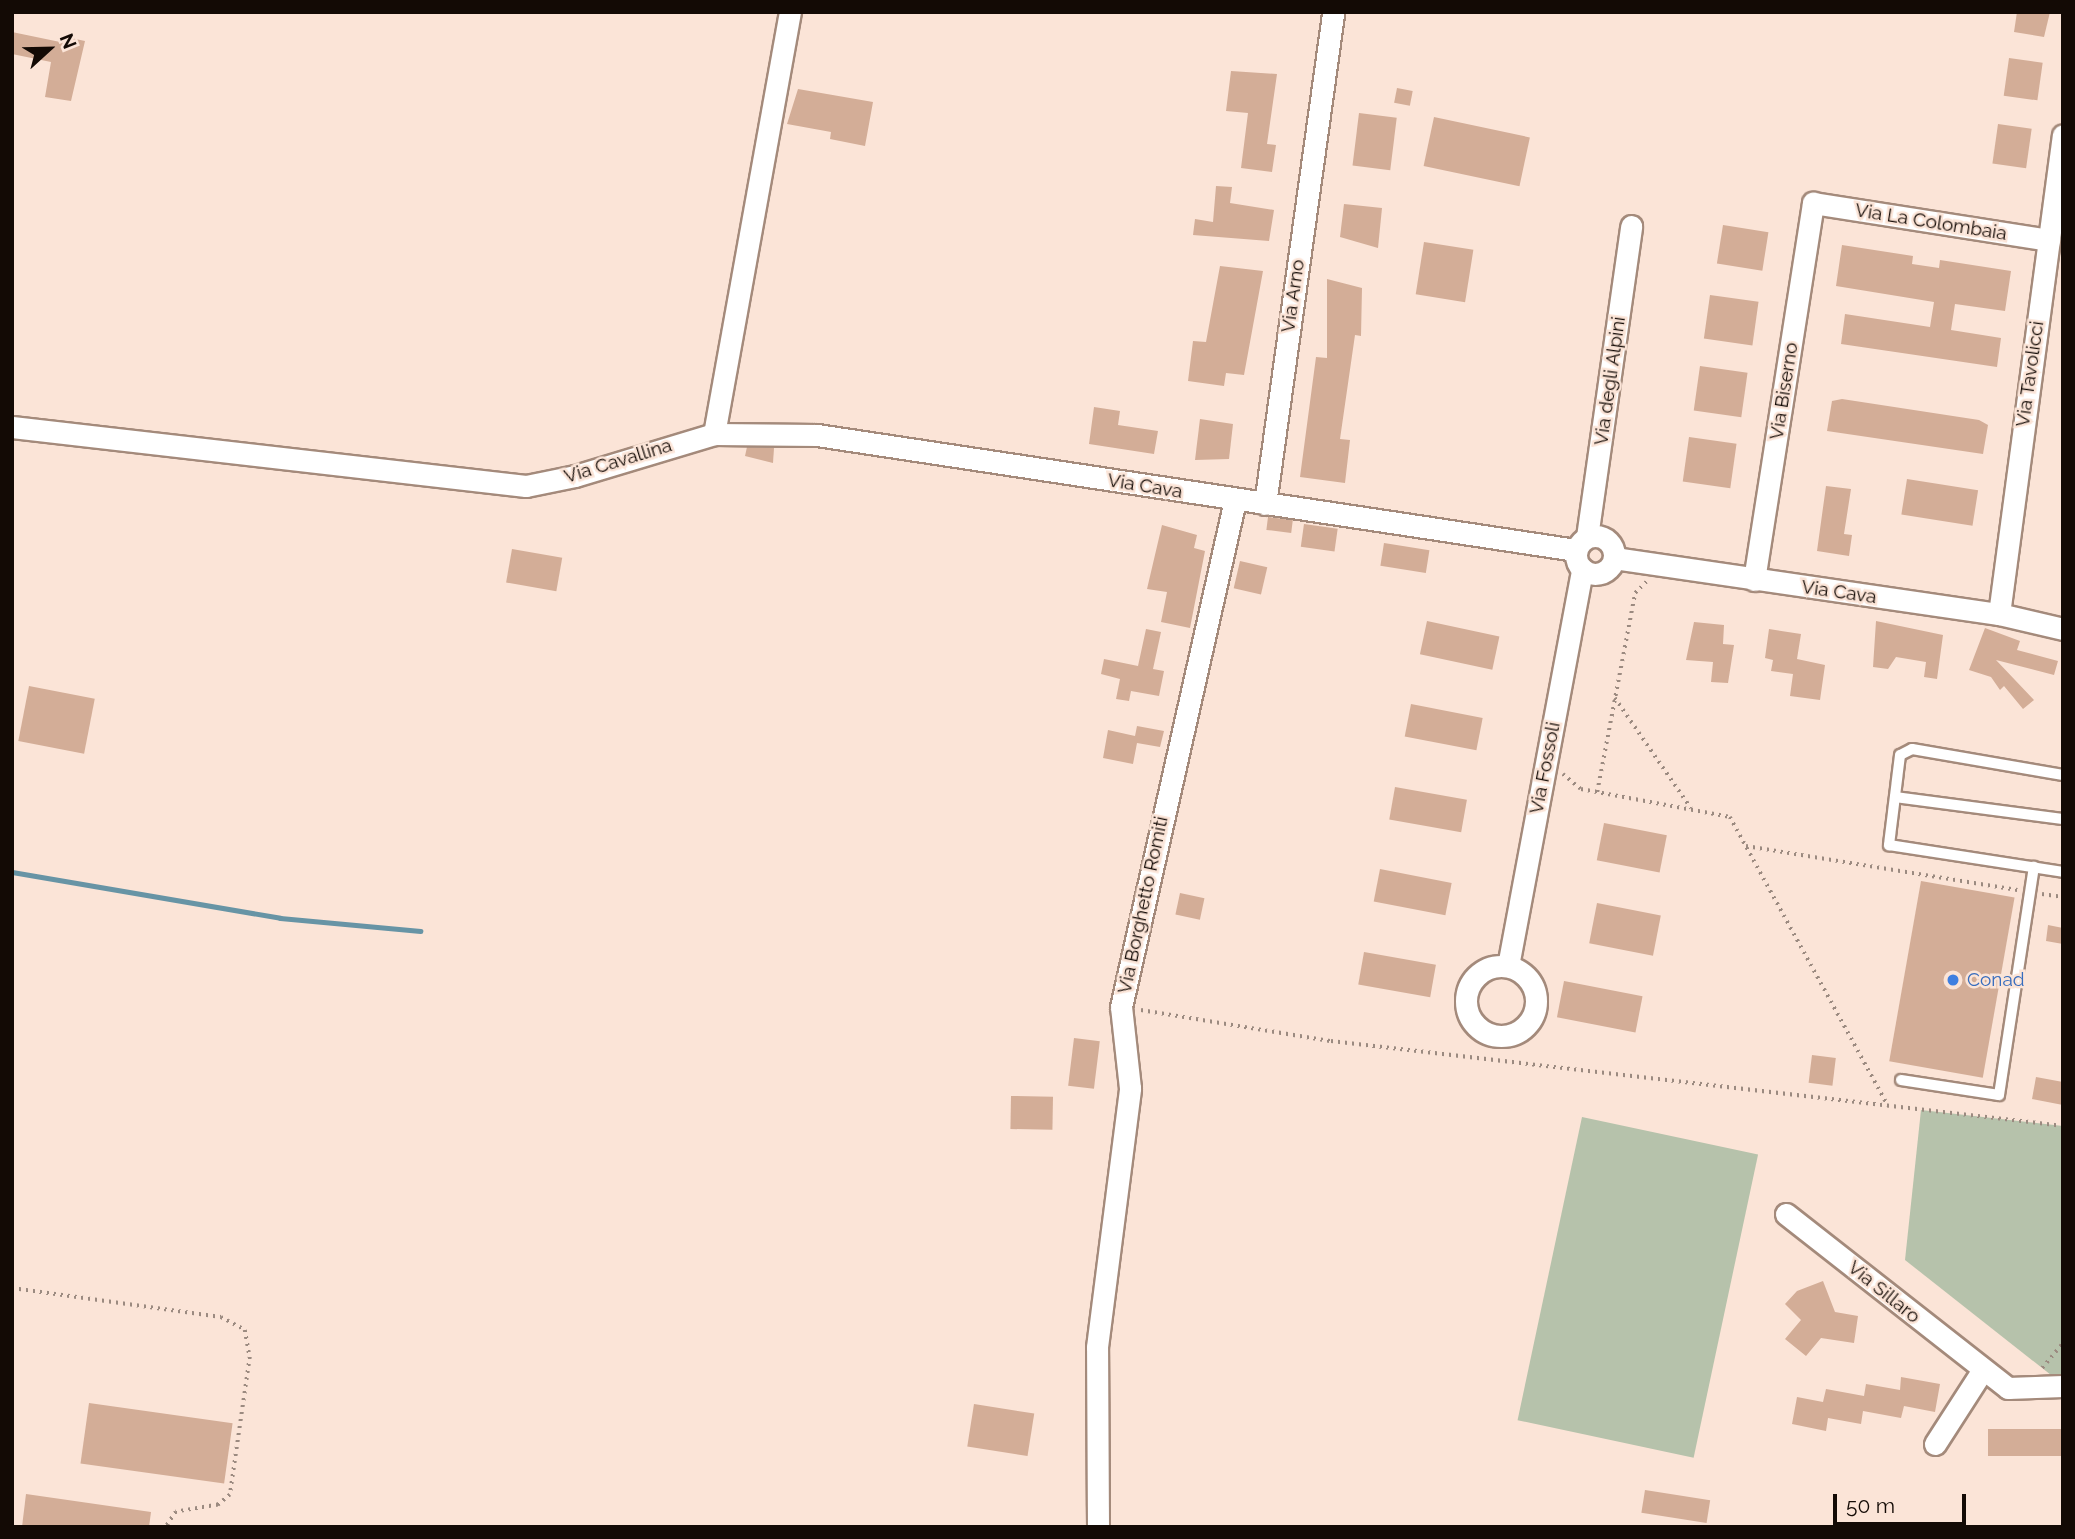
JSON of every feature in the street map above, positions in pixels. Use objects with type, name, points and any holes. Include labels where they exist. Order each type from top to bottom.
[{"type":"street","points":[[714,434],[790,12]]},
{"type":"street","name":"Via Arno","points":[[1265,504],[1333,12]]},
{"type":"street","name":"Via Tavolicci","points":[[1999,614],[2063,135]]},
{"type":"street","name":"Via La Colombaia","points":[[1813,203],[2049,240]]},
{"type":"street","name":"Via Biserno","points":[[1754,580],[1813,203]]},
{"type":"street","name":"Via degli Alpini","points":[[1582,552],[1631,226]]},
{"type":"street","name":"Via Cavallina","points":[[12,427],[526,485],[575,477],[714,434]]},
{"type":"street","name":"Via Cava","points":[[714,434],[817,435],[1582,552]]},
{"type":"street","name":"Via Borghetto Romiti","points":[[1098,1527],[1097,1348],[1130,1088],[1121,1007],[1235,500]]},
{"type":"street","points":[[1604,538],[1614,558],[1598,573],[1582,552],[1604,538]]},
{"type":"street","name":"Via Fossoli","points":[[1508,967],[1582,552]]},
{"type":"street","name":"Via Cava","points":[[1614,558],[1999,614],[2063,629]]},
{"type":"street","name":"Via Sillaro","points":[[1786,1214],[1982,1371],[2008,1388],[2063,1387]]},
{"type":"street","points":[[1935,1444],[1982,1371]]},
{"type":"lane","points":[[2063,775],[1912,749],[1900,755],[1889,845],[2063,872]]},
{"type":"lane","points":[[1895,797],[2063,819]]},
{"type":"lane","points":[[1901,1080],[1999,1095],[2034,867]]},
{"type":"path","points":[[1597,792],[1635,593],[1648,579],[1651,564]]},
{"type":"path","points":[[1615,698],[1692,809]]},
{"type":"path","points":[[1544,771],[1566,775],[1576,786],[1597,792],[1730,817],[1888,1106]]},
{"type":"path","points":[[1746,846],[2063,897]]},
{"type":"path","points":[[1121,1007],[1331,1041],[2063,1126]]},
{"type":"path","points":[[12,1288],[220,1317],[245,1330],[250,1357],[230,1495],[218,1505],[176,1512],[166,1527]]},
{"type":"path","points":[[2025,1388],[2063,1343]]},
{"type":"green space","points":[[1921,1110],[2063,1126],[2063,1378],[2056,1379],[1905,1260]]},
{"type":"green space","points":[[1582,1117],[1758,1154],[1694,1458],[1518,1420]]},
{"type":"building","points":[[2017,12],[2050,12],[2044,37],[2014,32]]},
{"type":"building","points":[[12,32],[65,43],[66,37],[85,41],[71,101],[45,97],[51,62],[12,54]]},
{"type":"building","points":[[2009,58],[2043,63],[2037,100],[2004,96]]},
{"type":"building","points":[[1231,71],[1277,74],[1267,144],[1276,145],[1272,172],[1241,168],[1248,113],[1226,111]]},
{"type":"building","points":[[1397,88],[1413,91],[1410,106],[1394,103]]},
{"type":"building","points":[[798,89],[873,102],[865,146],[830,139],[831,132],[787,124]]},
{"type":"building","points":[[1359,113],[1397,118],[1390,170],[1353,166]]},
{"type":"building","points":[[1434,117],[1530,137],[1519,186],[1424,166]]},
{"type":"building","points":[[1998,124],[2032,129],[2026,168],[1992,164]]},
{"type":"building","points":[[1216,186],[1232,187],[1230,203],[1274,210],[1269,241],[1193,235],[1195,219],[1213,222]]},
{"type":"building","points":[[1344,204],[1382,208],[1378,248],[1340,237]]},
{"type":"building","points":[[1723,225],[1768,232],[1762,271],[1717,264]]},
{"type":"building","points":[[1424,242],[1473,250],[1465,302],[1416,294]]},
{"type":"building","points":[[1842,245],[1913,256],[1912,264],[1939,268],[1940,260],[2011,271],[2005,311],[1955,304],[1951,330],[2001,338],[1997,367],[1841,344],[1845,314],[1930,327],[1934,302],[1836,286]]},
{"type":"building","points":[[1220,266],[1263,271],[1244,375],[1226,373],[1224,386],[1188,381],[1193,341],[1206,342]]},
{"type":"building","points":[[1327,279],[1362,288],[1361,336],[1355,335],[1340,439],[1350,440],[1345,483],[1300,477],[1316,357],[1327,358]]},
{"type":"building","points":[[1710,295],[1759,302],[1752,345],[1704,339]]},
{"type":"building","points":[[1700,366],[1748,373],[1741,417],[1694,411]]},
{"type":"building","points":[[1842,399],[1979,420],[1988,425],[1983,454],[1827,431],[1832,401]]},
{"type":"building","points":[[1094,407],[1120,411],[1118,425],[1158,431],[1154,454],[1089,444]]},
{"type":"building","points":[[1200,419],[1233,424],[1229,459],[1195,460]]},
{"type":"building","points":[[1689,437],[1737,444],[1730,488],[1683,482]]},
{"type":"building","points":[[747,447],[774,448],[773,463],[745,456]]},
{"type":"building","points":[[1907,479],[1978,490],[1972,526],[1901,515]]},
{"type":"building","points":[[1826,486],[1851,489],[1844,534],[1852,535],[1849,556],[1817,551]]},
{"type":"building","points":[[1268,517],[1293,520],[1291,533],[1266,530]]},
{"type":"building","points":[[1304,524],[1338,529],[1334,552],[1301,547]]},
{"type":"building","points":[[1162,525],[1197,535],[1194,548],[1205,551],[1190,628],[1161,622],[1167,592],[1147,589]]},
{"type":"building","points":[[1384,543],[1429,550],[1426,573],[1380,566]]},
{"type":"building","points":[[512,549],[562,558],[556,591],[506,582]]},
{"type":"building","points":[[1240,561],[1267,567],[1261,595],[1234,588]]},
{"type":"building","points":[[1427,621],[1499,636],[1492,670],[1420,654]]},
{"type":"building","points":[[1876,621],[1943,635],[1937,679],[1924,677],[1926,662],[1896,657],[1888,669],[1873,667]]},
{"type":"building","points":[[1694,622],[1724,625],[1723,644],[1734,645],[1728,683],[1711,682],[1713,662],[1686,660]]},
{"type":"building","points":[[1985,628],[2020,641],[2017,650],[2058,661],[2054,675],[1996,660],[2034,700],[2023,709],[2004,686],[2000,690],[1991,677],[1969,670]]},
{"type":"building","points":[[1146,629],[1161,632],[1153,669],[1164,671],[1159,696],[1131,691],[1129,701],[1116,699],[1120,679],[1101,674],[1104,659],[1138,666]]},
{"type":"building","points":[[1769,629],[1801,634],[1797,659],[1825,665],[1820,700],[1790,696],[1793,674],[1771,671],[1773,660],[1765,658]]},
{"type":"building","points":[[29,686],[95,699],[84,754],[18,741]]},
{"type":"building","points":[[1411,704],[1483,718],[1476,750],[1405,736]]},
{"type":"building","points":[[1137,726],[1164,731],[1160,747],[1137,743],[1133,764],[1103,758],[1108,730],[1135,736]]},
{"type":"building","points":[[1395,787],[1467,800],[1461,832],[1389,819]]},
{"type":"building","points":[[1604,823],[1667,835],[1660,873],[1597,860]]},
{"type":"building","points":[[1380,869],[1452,883],[1445,915],[1374,901]]},
{"type":"building","name":"Conad","points":[[1921,881],[2015,897],[1983,1078],[1889,1061]]},
{"type":"building","points":[[1180,893],[1204,898],[1200,920],[1175,915]]},
{"type":"building","points":[[1597,903],[1661,915],[1653,956],[1589,943]]},
{"type":"building","points":[[2048,925],[2063,928],[2063,944],[2046,941]]},
{"type":"building","points":[[1364,952],[1436,965],[1430,997],[1358,984]]},
{"type":"building","points":[[1564,981],[1643,996],[1635,1033],[1557,1017]]},
{"type":"building","points":[[1074,1038],[1100,1041],[1094,1089],[1068,1086]]},
{"type":"building","points":[[1812,1055],[1836,1058],[1832,1086],[1809,1083]]},
{"type":"building","points":[[2036,1077],[2063,1082],[2063,1105],[2032,1099]]},
{"type":"building","points":[[1011,1096],[1053,1097],[1052,1130],[1010,1129]]},
{"type":"building","points":[[1823,1281],[1835,1312],[1858,1316],[1854,1343],[1821,1338],[1806,1356],[1785,1339],[1801,1320],[1785,1304],[1797,1291]]},
{"type":"building","points":[[1901,1377],[1940,1384],[1935,1412],[1904,1406],[1901,1418],[1863,1411],[1861,1424],[1828,1418],[1826,1431],[1792,1424],[1797,1397],[1823,1402],[1826,1389],[1864,1396],[1866,1384],[1900,1390]]},
{"type":"building","points":[[89,1403],[233,1423],[224,1484],[81,1463]]},
{"type":"building","points":[[974,1404],[1034,1414],[1028,1456],[967,1446]]},
{"type":"building","points":[[1988,1429],[2063,1429],[2063,1456],[1988,1456]]},
{"type":"building","points":[[1645,1490],[1710,1500],[1707,1523],[1641,1513]]},
{"type":"building","points":[[26,1494],[151,1512],[149,1527],[22,1527]]},
{"type":"waterway","points":[[12,872],[280,918],[420,931]]},
{"type":"place","name":"Conad","points":[[1953,980]]}]
